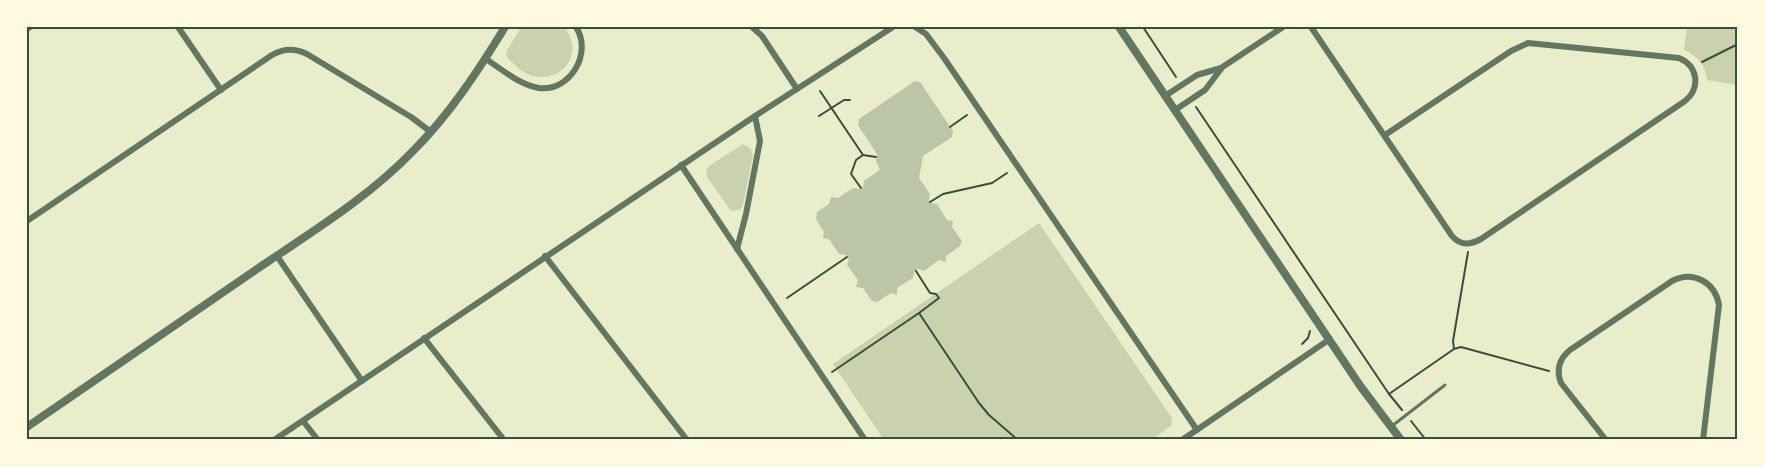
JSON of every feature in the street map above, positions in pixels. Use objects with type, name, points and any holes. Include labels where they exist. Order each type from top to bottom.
[{"type":"street","points":[[178,27],[221,90]]},
{"type":"street","points":[[27,427],[277,256],[379,182],[411,153],[457,101],[505,27]]},
{"type":"street","points":[[486,59],[530,85],[546,88],[556,86],[573,71],[581,54],[581,38],[576,27]]},
{"type":"street","points":[[752,27],[762,36],[797,89]]},
{"type":"street","points":[[274,440],[681,165],[893,27]]},
{"type":"street","points":[[915,27],[926,34],[944,58],[1197,430]]},
{"type":"street","points":[[1119,27],[1361,387],[1401,440]]},
{"type":"street","points":[[1165,96],[1197,75],[1221,68],[1283,27]]},
{"type":"street","points":[[1311,27],[1455,239],[1461,243],[1471,244],[1481,239],[1685,101],[1694,92],[1695,76],[1689,65],[1678,58],[1528,43],[1511,51],[1385,135]]},
{"type":"street","points":[[27,221],[276,52],[294,49],[308,54],[411,117],[431,132]]},
{"type":"street","points":[[1175,110],[1205,90],[1221,68]]},
{"type":"street","points":[[737,249],[760,141],[755,116]]},
{"type":"street","points":[[681,165],[865,440]]},
{"type":"street","points":[[277,256],[362,381]]},
{"type":"street","points":[[545,256],[687,440]]},
{"type":"street","points":[[1606,440],[1561,383],[1558,371],[1561,359],[1569,350],[1672,281],[1689,276],[1710,285],[1719,305],[1703,440]]},
{"type":"street","points":[[424,338],[504,440]]},
{"type":"street","points":[[1182,440],[1330,339]]},
{"type":"street","points":[[303,421],[318,440]]},
{"type":"lane","points":[[1391,426],[1445,385]]},
{"type":"path","points":[[1143,27],[1178,80]]},
{"type":"path","points":[[1702,62],[1738,44]]},
{"type":"path","points":[[820,91],[863,155]]},
{"type":"path","points":[[819,116],[844,100],[850,100]]},
{"type":"path","points":[[1197,108],[1401,409]]},
{"type":"path","points":[[950,127],[967,116]]},
{"type":"path","points":[[861,188],[851,174],[856,160],[863,155],[876,157]]},
{"type":"path","points":[[930,202],[943,194],[992,183],[1007,173]]},
{"type":"path","points":[[1454,349],[1453,341],[1468,252]]},
{"type":"path","points":[[787,298],[847,257]]},
{"type":"path","points":[[835,370],[939,298],[936,294],[930,293],[916,271]]},
{"type":"path","points":[[919,313],[979,403],[994,420],[1018,440]]},
{"type":"path","points":[[1309,326],[1310,337]]},
{"type":"path","points":[[1307,332],[1310,337]]},
{"type":"path","points":[[1302,344],[1310,337]]},
{"type":"path","points":[[1389,394],[1454,349],[1461,347],[1547,371]]},
{"type":"path","points":[[1411,421],[1426,440]]},
{"type":"green space","points":[[521,27],[564,27],[571,40],[572,52],[568,63],[561,71],[550,76],[538,77],[525,73],[508,59],[506,52]]},
{"type":"green space","points":[[1687,27],[1738,27],[1738,85],[1707,80],[1700,62],[1684,50]]},
{"type":"green space","points":[[743,144],[750,148],[753,156],[743,205],[740,210],[731,211],[707,177],[706,171],[709,166]]},
{"type":"green space","points":[[1039,223],[1172,418],[1172,425],[1151,440],[884,440],[833,364]]},
{"type":"building","points":[[915,81],[920,82],[953,131],[952,137],[923,156],[919,178],[930,194],[931,203],[937,204],[947,220],[953,221],[952,227],[962,241],[960,246],[946,256],[946,262],[939,260],[924,271],[918,269],[914,272],[913,278],[897,288],[897,295],[891,293],[877,302],[872,301],[863,288],[856,287],[858,280],[847,265],[849,259],[846,255],[839,254],[829,239],[823,238],[824,232],[816,219],[817,212],[829,204],[831,197],[838,198],[853,188],[863,187],[864,181],[880,170],[876,161],[877,154],[858,125],[859,119]]}]
